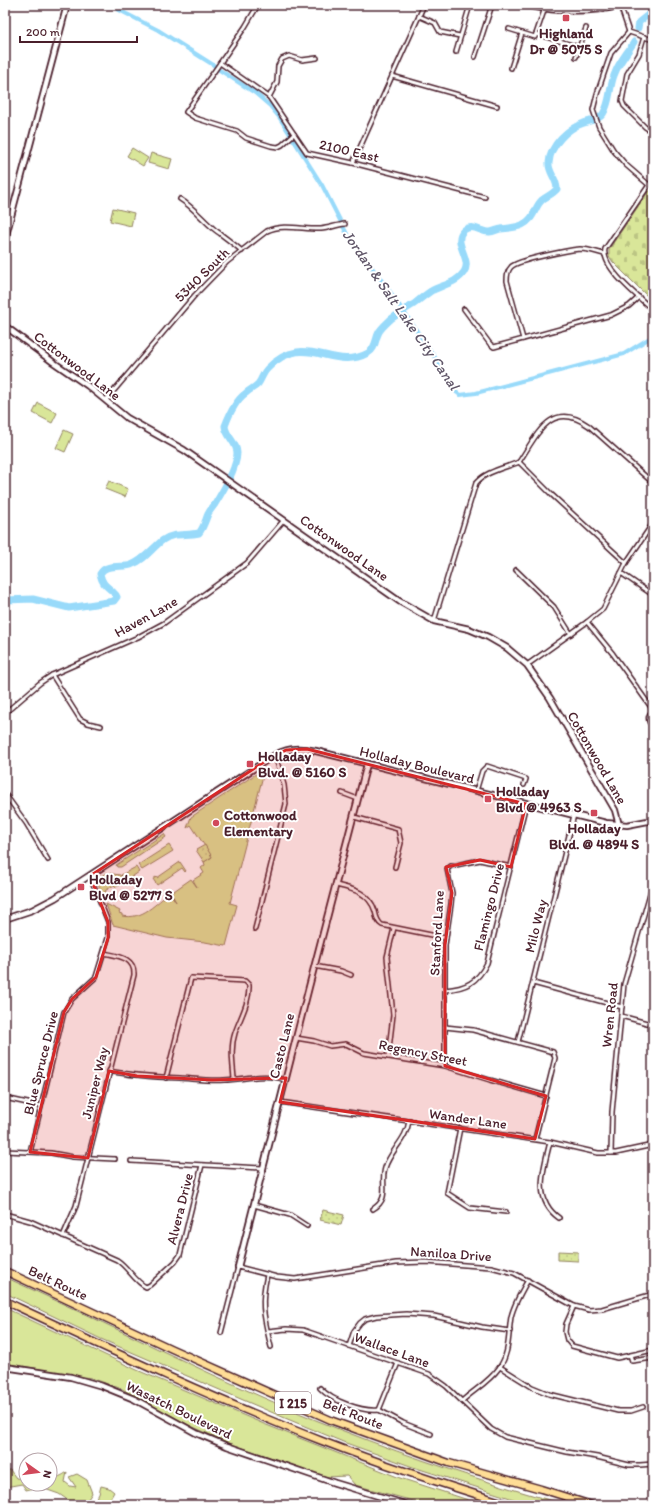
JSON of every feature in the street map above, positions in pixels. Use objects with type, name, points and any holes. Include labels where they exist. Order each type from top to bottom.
[{"type":"highway","name":"Belt Route","points":[[5,1271],[172,1349],[333,1421],[449,1463],[592,1505]]},
{"type":"highway","name":"I 215","points":[[5,1301],[160,1373],[322,1441],[441,1484],[511,1505]]},
{"type":"street","points":[[5,239],[67,5]]},
{"type":"street","points":[[258,5],[245,27],[186,112],[195,118],[237,131],[246,138],[272,146],[278,147],[282,145],[293,135]]},
{"type":"street","points":[[353,163],[424,5]]},
{"type":"street","points":[[456,52],[470,5]]},
{"type":"street","points":[[475,57],[492,5]]},
{"type":"street","points":[[526,5],[584,10],[621,5],[629,32]]},
{"type":"street","points":[[509,29],[535,37],[545,7]]},
{"type":"street","points":[[419,16],[435,23],[440,32],[460,36]]},
{"type":"street","points":[[576,57],[586,28]]},
{"type":"street","points":[[629,32],[653,40]]},
{"type":"street","points":[[629,32],[612,53],[594,102],[593,110],[594,116],[608,143],[626,165],[651,185],[605,249],[604,254],[607,263],[618,276],[653,310]]},
{"type":"street","points":[[511,68],[522,33]]},
{"type":"street","points":[[536,34],[579,47]]},
{"type":"street","points":[[644,37],[639,54],[627,76],[622,103],[645,128],[653,132]]},
{"type":"street","points":[[269,97],[277,82],[278,66],[282,59],[289,56],[302,60],[318,58]]},
{"type":"street","name":"2100 East","points":[[220,63],[269,97],[293,135],[308,153],[485,197]]},
{"type":"street","points":[[392,76],[497,106]]},
{"type":"street","points":[[180,199],[242,251]]},
{"type":"street","name":"5340 South","points":[[106,400],[190,300],[227,262],[267,231],[273,228],[321,229],[346,224]]},
{"type":"street","points":[[523,339],[507,281],[510,267],[528,260],[567,251],[585,250],[604,254]]},
{"type":"street","points":[[464,309],[490,344],[494,347],[611,314],[623,309],[639,297]]},
{"type":"street","name":"Cottonwood Lane","points":[[5,326],[106,400],[136,424],[184,450],[399,601],[434,621],[469,629],[488,637],[507,648],[527,665],[550,698],[612,803],[619,825]]},
{"type":"street","points":[[434,621],[476,483],[487,474],[519,462],[546,423],[558,417],[572,417],[583,421],[653,483]]},
{"type":"street","points":[[519,462],[552,495],[626,563]]},
{"type":"street","name":"Haven Lane","points":[[5,713],[40,683],[52,675],[138,637],[164,623],[247,563],[284,520]]},
{"type":"street","points":[[527,665],[587,622],[605,606],[626,563],[653,523]]},
{"type":"street","points":[[516,570],[554,607],[571,634]]},
{"type":"street","points":[[621,573],[653,595]]},
{"type":"street","points":[[587,622],[653,711],[648,718],[649,722],[653,726]]},
{"type":"street","points":[[52,675],[80,718],[88,723],[101,726]]},
{"type":"street","name":"Holladay Boulevard","points":[[6,919],[41,906],[90,876],[275,755],[289,749],[302,749],[367,764],[606,823],[619,825],[636,824],[653,820]]},
{"type":"street","points":[[255,929],[286,804],[284,784],[275,755]]},
{"type":"street","name":"Casto Lane","points":[[221,1333],[367,764]]},
{"type":"street","points":[[476,791],[482,771],[487,766],[526,779],[524,786]]},
{"type":"street","points":[[342,793],[358,799]]},
{"type":"street","points":[[5,794],[26,823],[48,860]]},
{"type":"street","name":"Flamingo Drive","points":[[445,990],[467,986],[474,981],[483,970],[490,952],[526,804]]},
{"type":"street","name":"Milo Way","points":[[518,1042],[574,815]]},
{"type":"street","points":[[354,816],[398,829],[401,844],[395,867]]},
{"type":"street","name":"Stanford Lane","points":[[445,1066],[446,938],[452,893],[446,869],[451,866],[480,860],[511,867]]},
{"type":"street","name":"Blue Spruce Drive","points":[[30,1152],[66,1009],[74,997],[96,977],[108,938],[109,925],[90,876]]},
{"type":"street","name":"Wren Road","points":[[611,1153],[612,1112],[626,973],[653,883]]},
{"type":"street","points":[[336,885],[358,891],[364,895],[373,905],[379,923],[394,928],[446,938]]},
{"type":"street","points":[[5,913],[6,919]]},
{"type":"street","points":[[388,1056],[393,1015],[387,959],[394,928]]},
{"type":"street","name":"Juniper Way","points":[[63,1236],[76,1206],[133,977],[134,970],[132,965],[127,960],[104,953]]},
{"type":"street","points":[[314,966],[341,970],[351,975]]},
{"type":"street","points":[[166,1078],[191,978],[240,981],[248,983],[249,990],[246,1005],[233,1043],[232,1052],[234,1079]]},
{"type":"street","points":[[533,983],[622,1007]]},
{"type":"street","points":[[621,1016],[646,1023],[653,1023]]},
{"type":"street","points":[[445,1027],[473,1030],[549,1050],[554,1053],[555,1058],[535,1139]]},
{"type":"street","name":"Regency Street","points":[[296,1038],[314,1041],[330,1046],[346,1044],[364,1053],[445,1066],[546,1096]]},
{"type":"street","points":[[109,1071],[131,1076],[166,1078],[212,1080],[278,1077],[285,1080]]},
{"type":"street","points":[[5,1098],[41,1106]]},
{"type":"street","name":"Wander Lane","points":[[280,1102],[535,1139],[598,1153],[611,1153],[644,1148],[653,1145]]},
{"type":"street","points":[[373,1209],[379,1205],[382,1200],[386,1166],[406,1131],[409,1121]]},
{"type":"street","points":[[460,1128],[447,1193],[473,1209],[506,1212]]},
{"type":"street","points":[[550,1142],[541,1186],[548,1206],[559,1218]]},
{"type":"street","points":[[5,1151],[51,1153],[69,1157],[115,1159]]},
{"type":"street","points":[[131,1161],[263,1168]]},
{"type":"street","name":"Alvera Drive","points":[[5,1214],[25,1219],[117,1260],[143,1286],[146,1287],[149,1286],[175,1262],[180,1255],[202,1165]]},
{"type":"street","points":[[254,1205],[290,1215],[307,1226]]},
{"type":"street","name":"Naniloa Drive","points":[[238,1267],[267,1275],[301,1279],[383,1264],[426,1262],[495,1268],[514,1273],[574,1306],[584,1309],[598,1310],[653,1294]]},
{"type":"street","points":[[267,1275],[262,1298],[263,1314],[271,1347]]},
{"type":"street","points":[[462,1401],[490,1379],[500,1367],[507,1351],[514,1306],[528,1280]]},
{"type":"street","points":[[574,1306],[565,1328],[565,1336],[569,1343],[576,1348],[622,1358],[653,1350]]},
{"type":"street","points":[[349,1346],[354,1331],[360,1323],[365,1319],[376,1316],[406,1314],[434,1316],[482,1327],[510,1331]]},
{"type":"street","name":"Wallace Lane","points":[[268,1331],[286,1328],[299,1329],[434,1377],[446,1386],[491,1430],[505,1437],[567,1452],[629,1464],[653,1464]]},
{"type":"street","points":[[630,1355],[632,1361],[653,1358]]},
{"type":"street","points":[[379,1410],[398,1363]]},
{"type":"street","name":"Wasatch Boulevard","points":[[5,1367],[71,1377],[102,1386],[126,1395],[196,1433],[227,1446],[335,1484],[408,1505]]},
{"type":"street","points":[[500,1367],[532,1387],[549,1394],[618,1411],[631,1411],[643,1407]]},
{"type":"street","points":[[320,1388],[329,1396],[348,1404],[369,1410],[379,1410],[406,1425],[431,1434]]},
{"type":"highlighted area","points":[[307,749],[526,804],[511,867],[480,860],[446,867],[452,893],[445,945],[445,1066],[546,1096],[535,1139],[280,1102],[286,1078],[212,1080],[137,1076],[109,1071],[88,1158],[30,1152],[64,1012],[72,999],[96,977],[108,938],[108,922],[90,876],[270,758],[286,750]]},
{"type":"green space","points":[[132,148],[148,158],[143,166],[127,156]]},
{"type":"green space","points":[[151,153],[172,159],[169,169],[148,163]]},
{"type":"green space","points":[[653,189],[653,302],[613,262],[609,256],[609,249],[648,192]]},
{"type":"green space","points":[[113,208],[134,213],[131,226],[110,221]]},
{"type":"green space","points":[[38,403],[57,413],[52,423],[33,413]]},
{"type":"green space","points":[[64,430],[73,434],[65,452],[56,448]]},
{"type":"green space","points":[[109,481],[128,489],[125,497],[105,489]]},
{"type":"green space","name":"Cottonwood Elementary","points":[[265,768],[230,903],[237,905],[226,946],[167,938],[113,925],[106,904],[120,911],[119,913],[122,914],[122,916],[137,916],[149,910],[170,893],[176,902],[171,893],[191,879],[197,887],[193,880],[204,873],[201,868],[205,865],[204,862],[212,857],[191,825],[187,828],[191,817]]},
{"type":"green space","points":[[164,834],[166,837],[121,867],[117,867],[116,865]]},
{"type":"green space","points":[[169,845],[173,851],[142,870],[138,865]]},
{"type":"green space","points":[[205,845],[212,857],[204,862],[196,850]]},
{"type":"green space","points":[[180,862],[186,871],[185,872],[182,868],[157,885],[153,879],[156,877],[157,878]]},
{"type":"green space","points":[[136,867],[139,872],[126,881],[121,875]]},
{"type":"green space","points":[[106,873],[120,875],[125,882],[116,887],[114,885],[105,891],[109,897],[104,898],[96,879]]},
{"type":"green space","points":[[323,1210],[344,1215],[341,1225],[320,1220]]},
{"type":"green space","points":[[558,1251],[578,1252],[578,1261],[558,1260]]},
{"type":"green space","points":[[5,1277],[237,1386],[315,1420],[425,1461],[482,1480],[567,1505],[532,1505],[413,1467],[343,1442],[101,1339],[5,1293]]},
{"type":"green space","points":[[5,1308],[137,1370],[264,1424],[400,1478],[484,1505],[428,1505],[355,1485],[347,1476],[326,1477],[226,1442],[189,1425],[122,1389],[91,1378],[5,1363]]},
{"type":"green space","points":[[5,1470],[10,1470],[16,1478],[18,1478],[18,1485],[5,1487]]},
{"type":"green space","points":[[67,1472],[65,1482],[70,1486],[76,1487],[69,1477],[77,1474],[87,1480],[92,1493],[88,1499],[95,1501],[101,1486],[109,1488],[114,1492],[110,1499],[102,1499],[107,1504],[112,1505],[75,1505],[59,1494],[53,1492],[58,1492],[58,1476]]},
{"type":"waterway","name":"Jordan & Salt Lake City Canal","points":[[116,5],[119,10],[158,30],[215,66]]},
{"type":"waterway","points":[[638,28],[639,22],[653,11]]},
{"type":"waterway","points":[[5,600],[33,599],[69,608],[114,601],[117,597],[116,595],[106,586],[100,574],[106,568],[127,566],[136,563],[159,543],[171,536],[199,533],[235,465],[237,449],[227,433],[225,426],[236,404],[242,396],[258,384],[267,369],[281,358],[294,352],[306,352],[342,358],[355,358],[368,353],[373,349],[380,330],[391,319],[431,291],[461,276],[466,267],[465,256],[460,240],[464,230],[467,228],[474,228],[491,232],[500,229],[517,227],[527,222],[539,203],[557,189],[556,182],[549,166],[550,156],[556,144],[566,133],[578,125],[596,119],[603,114],[606,109],[613,78],[621,61],[634,42]]},
{"type":"waterway","name":"Jordan & Salt Lake City Canal","points":[[218,69],[255,93],[270,106],[279,117],[322,185],[348,236],[386,286],[449,378],[456,392],[460,395],[476,393],[624,354],[653,336]]},
{"type":"place","name":"Highland Dr @ 5075 S","points":[[566,18]]},
{"type":"place","name":"Holladay Blvd. @ 5160 S","points":[[250,764]]},
{"type":"place","name":"Holladay Blvd @ 4963 S","points":[[488,799]]},
{"type":"place","name":"Holladay Blvd. @ 4894 S","points":[[594,813]]},
{"type":"place","name":"Cottonwood Elementary","points":[[216,823]]},
{"type":"place","name":"Holladay Blvd @ 5277 S","points":[[81,887]]}]
